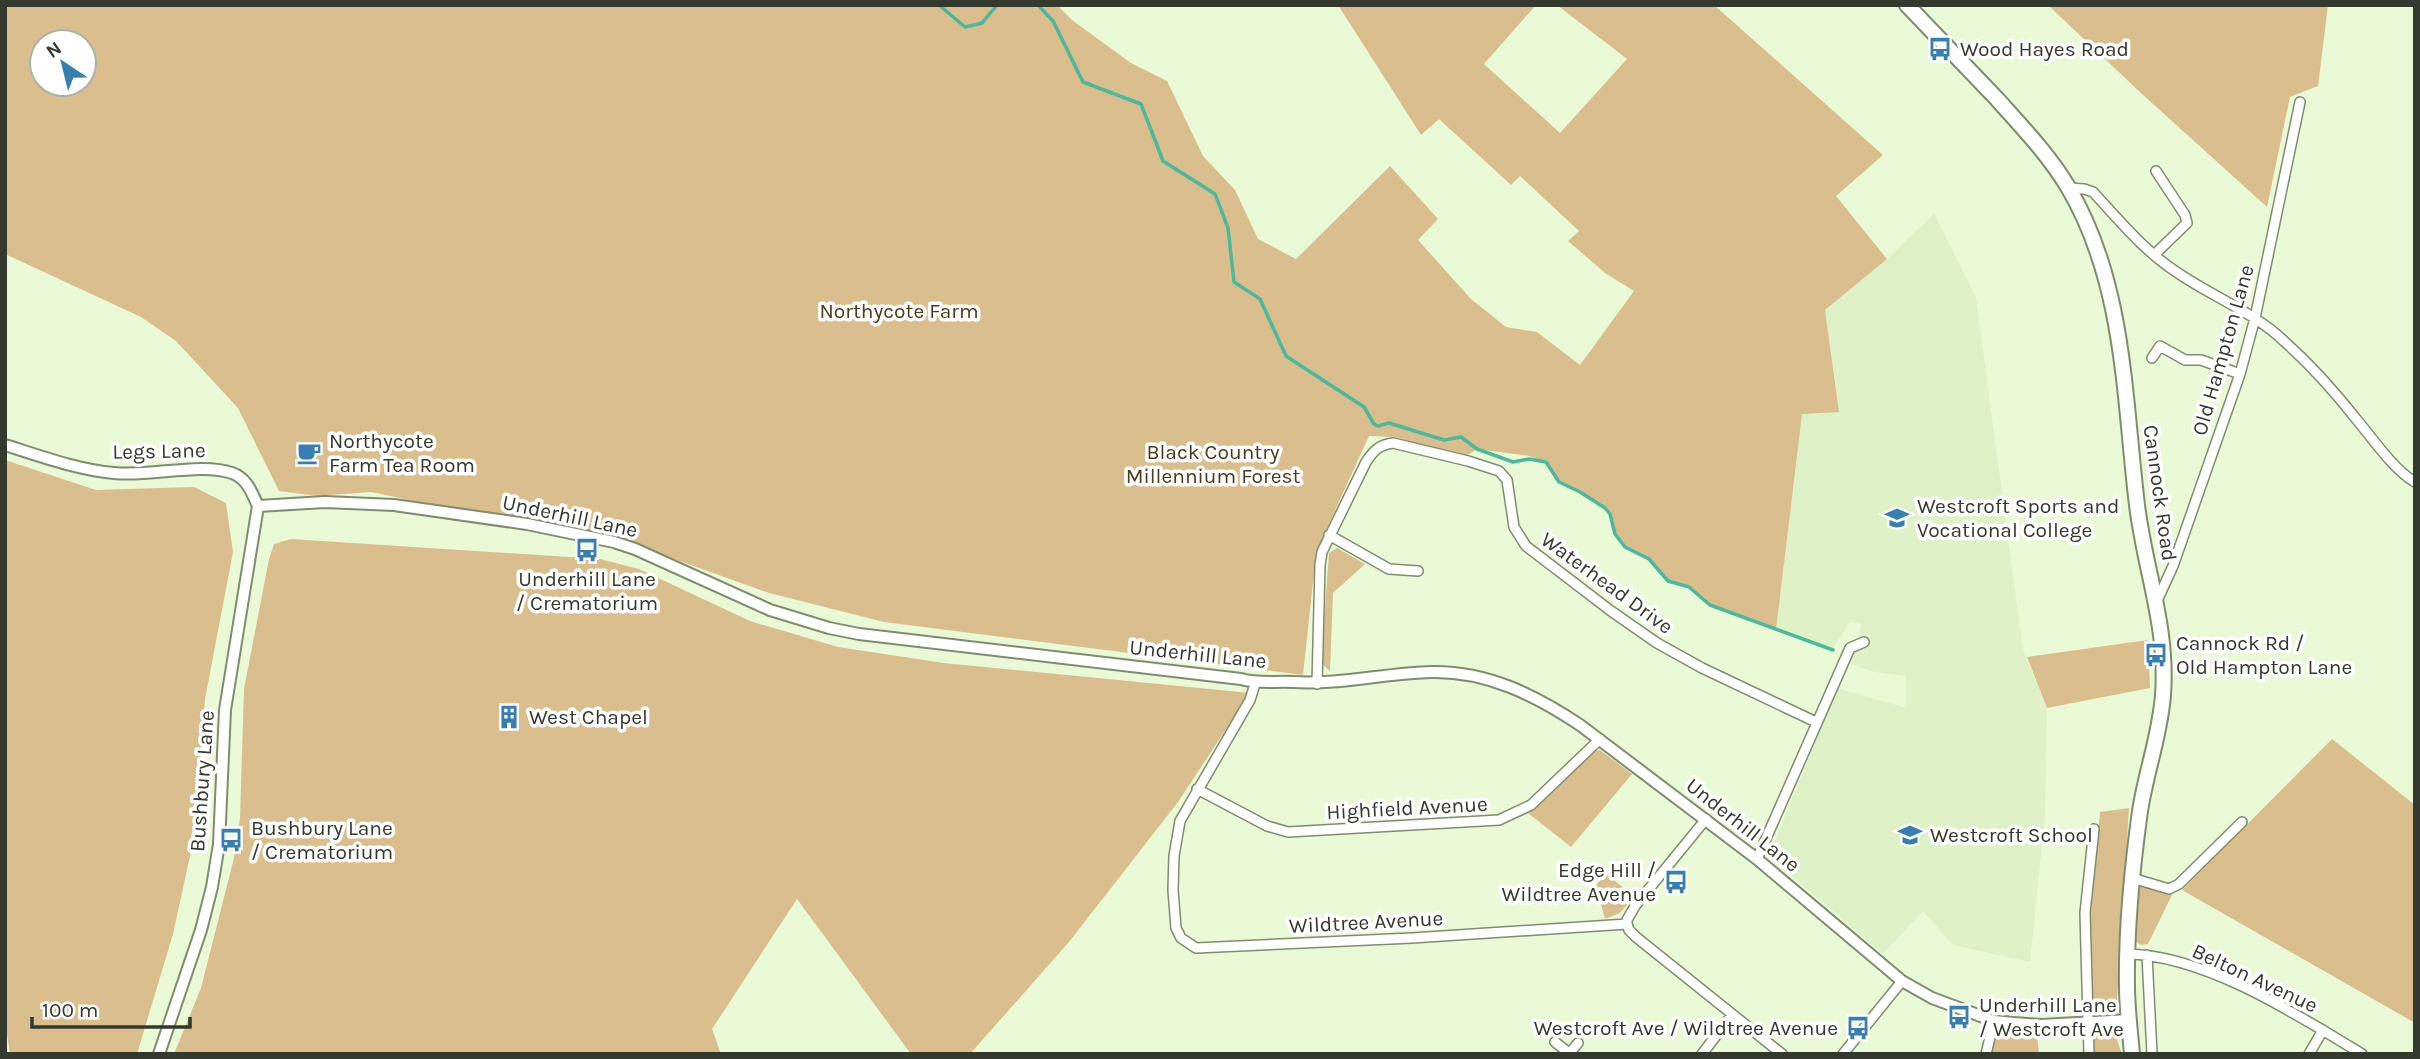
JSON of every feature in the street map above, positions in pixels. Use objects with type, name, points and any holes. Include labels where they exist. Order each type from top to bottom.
[{"type":"highway","name":"Cannock Road","points":[[1907,5],[2019,124],[2048,157],[2069,188],[2101,264],[2117,327],[2137,509],[2164,648],[2162,709],[2141,808],[2127,954],[2132,1054]]},
{"type":"street","name":"Old Hampton Lane","points":[[2157,601],[2173,566],[2239,374],[2255,318],[2300,102]]},
{"type":"street","points":[[2154,255],[2187,223],[2185,215],[2156,171]]},
{"type":"street","points":[[2069,188],[2093,192],[2154,255],[2178,274],[2255,318],[2283,339],[2324,379],[2378,445],[2408,478],[2415,482]]},
{"type":"street","points":[[2152,358],[2160,346],[2185,360],[2201,360],[2239,374]]},
{"type":"street","name":"Waterhead Drive","points":[[1317,684],[1320,565],[1329,535],[1374,450],[1381,444],[1393,443],[1499,471],[1507,480],[1514,527],[1526,546],[1657,643],[1702,668],[1816,723]]},
{"type":"street","name":"Legs Lane","points":[[5,445],[65,463],[113,473],[201,469],[233,473],[247,483],[258,506]]},
{"type":"street","name":"Underhill Lane","points":[[258,506],[325,502],[394,505],[527,524],[614,542],[770,610],[859,634],[1241,679],[1255,684],[1265,681],[1317,684],[1430,672],[1472,675],[1506,685],[1551,706],[1600,739],[1757,859],[1902,981],[1933,999],[1994,1021],[2042,1025],[2129,1020]]},
{"type":"street","name":"Bushbury Lane","points":[[159,1054],[201,930],[212,887],[219,844],[225,710],[258,506]]},
{"type":"street","points":[[1329,535],[1389,569],[1418,571]]},
{"type":"street","points":[[1757,859],[1850,648],[1864,642]]},
{"type":"street","name":"Wildtree Avenue","points":[[1255,684],[1250,700],[1180,821],[1174,856],[1176,928],[1181,938],[1196,948],[1627,924]]},
{"type":"street","name":"Highfield Avenue","points":[[1197,789],[1267,826],[1288,832],[1499,820],[1531,805],[1600,739]]},
{"type":"street","points":[[1706,819],[1636,906],[1627,924],[1636,937],[1782,1054]]},
{"type":"street","points":[[2133,878],[2169,889],[2179,884],[2242,822]]},
{"type":"street","points":[[2089,1054],[2085,913],[2094,829]]},
{"type":"street","name":"Belton Avenue","points":[[2127,954],[2147,954],[2172,959],[2233,982],[2362,1054]]},
{"type":"street","points":[[2147,954],[2152,1054]]},
{"type":"street","points":[[1843,1054],[1902,981]]},
{"type":"street","points":[[1702,1054],[1732,1015]]},
{"type":"street","points":[[1986,1054],[1994,1021]]},
{"type":"street","points":[[2309,1054],[2323,1030]]},
{"type":"street","points":[[1555,1042],[1569,1054],[1578,1043]]},
{"type":"shaded area","name":"Westcroft Sports and Vocational College","points":[[1934,214],[1976,298],[2023,650],[2047,708],[2045,815],[2030,962],[1953,945],[1923,911],[1883,954],[1769,856],[1837,688],[1906,708],[1906,676],[1875,672],[1850,664],[1862,624],[1850,622],[1832,650],[1776,630],[1802,413],[1839,411],[1825,310],[1887,259]]},
{"type":"green space","name":"Northycote Farm","points":[[5,5],[1057,5],[1072,20],[1131,63],[1167,81],[1203,156],[1235,190],[1258,239],[1296,259],[1390,166],[1438,219],[1418,240],[1471,299],[1506,327],[1537,332],[1580,365],[1634,291],[1605,273],[1568,241],[1579,231],[1520,176],[1511,185],[1439,119],[1421,135],[1338,5],[1536,5],[1484,64],[1560,133],[1627,59],[1557,5],[1714,5],[1883,155],[1836,196],[1887,259],[1825,310],[1839,412],[1802,414],[1776,630],[1710,605],[1689,587],[1668,581],[1649,560],[1625,547],[1615,534],[1610,514],[1580,492],[1559,482],[1545,462],[1529,456],[1477,449],[1466,456],[1394,437],[1369,436],[1323,537],[1315,564],[1303,675],[884,622],[769,593],[607,535],[477,515],[372,492],[317,496],[279,491],[238,408],[176,341],[141,317],[5,254]]},
{"type":"green space","points":[[2328,5],[2318,86],[2290,97],[2267,207],[2142,94],[2050,7]]},
{"type":"green space","points":[[5,460],[96,490],[194,487],[226,503],[233,552],[205,699],[197,824],[173,934],[137,1054],[10,1054],[5,1021]]},
{"type":"green space","points":[[291,539],[600,559],[639,569],[750,621],[838,647],[944,663],[1250,693],[1178,802],[1069,942],[970,1054],[911,1054],[797,899],[712,1029],[721,1054],[174,1054],[201,988],[234,858],[240,818],[244,689],[269,559],[274,544]]},
{"type":"green space","points":[[1337,548],[1365,564],[1333,593],[1330,671],[1321,663],[1329,553]]},
{"type":"green space","points":[[2148,640],[2150,688],[2047,708],[2027,657]]},
{"type":"green space","points":[[2332,739],[2415,805],[2415,1023],[2182,890]]},
{"type":"green space","points":[[1600,750],[1632,774],[1571,847],[1528,813],[1592,752]]},
{"type":"green space","points":[[2129,808],[2117,1002],[2109,1010],[2102,1011],[2091,1006],[2089,982],[2091,909],[2100,812]]},
{"type":"green space","points":[[1606,874],[1634,896],[1620,913],[1605,919],[1596,885]]},
{"type":"green space","points":[[2139,885],[2172,895],[2148,944],[2141,945],[2135,941]]},
{"type":"green space","points":[[2093,1031],[2111,1031],[2122,1054],[2094,1054]]},
{"type":"green space","points":[[1996,1032],[2037,1034],[2039,1054],[1993,1054]]},
{"type":"waterway","points":[[939,5],[965,27],[982,23],[997,5]]},
{"type":"waterway","points":[[1038,5],[1053,21],[1083,82],[1141,104],[1163,161],[1215,194],[1228,228],[1234,282],[1260,299],[1286,356],[1364,407],[1378,426],[1389,423],[1444,440],[1461,437],[1477,449],[1513,462],[1529,459],[1546,462],[1559,482],[1605,508],[1610,514],[1615,534],[1625,547],[1649,559],[1668,581],[1689,587],[1710,605],[1833,650]]},
{"type":"place","name":"Wood Hayes Road","points":[[1940,49]]},
{"type":"place","name":"Northycote Farm Tea Room","points":[[309,453]]},
{"type":"place","name":"Westcroft Sports and Vocational College","points":[[1897,518]]},
{"type":"place","name":"Underhill Lane / Crematorium","points":[[587,550]]},
{"type":"place","name":"Cannock Rd / Old Hampton Lane","points":[[2156,655]]},
{"type":"place","name":"West Chapel","points":[[509,717]]},
{"type":"place","name":"Westcroft School","points":[[1910,835]]},
{"type":"place","name":"Bushbury Lane / Crematorium","points":[[231,840]]},
{"type":"place","name":"Edge Hill / Wildtree Avenue","points":[[1676,882]]},
{"type":"place","name":"Underhill Lane / Westcroft Ave","points":[[1959,1017]]},
{"type":"place","name":"Westcroft Ave / Wildtree Avenue","points":[[1858,1028]]},
{"type":"park label","name":"Black Country Millennium Forest","points":[[1213,464]]}]
